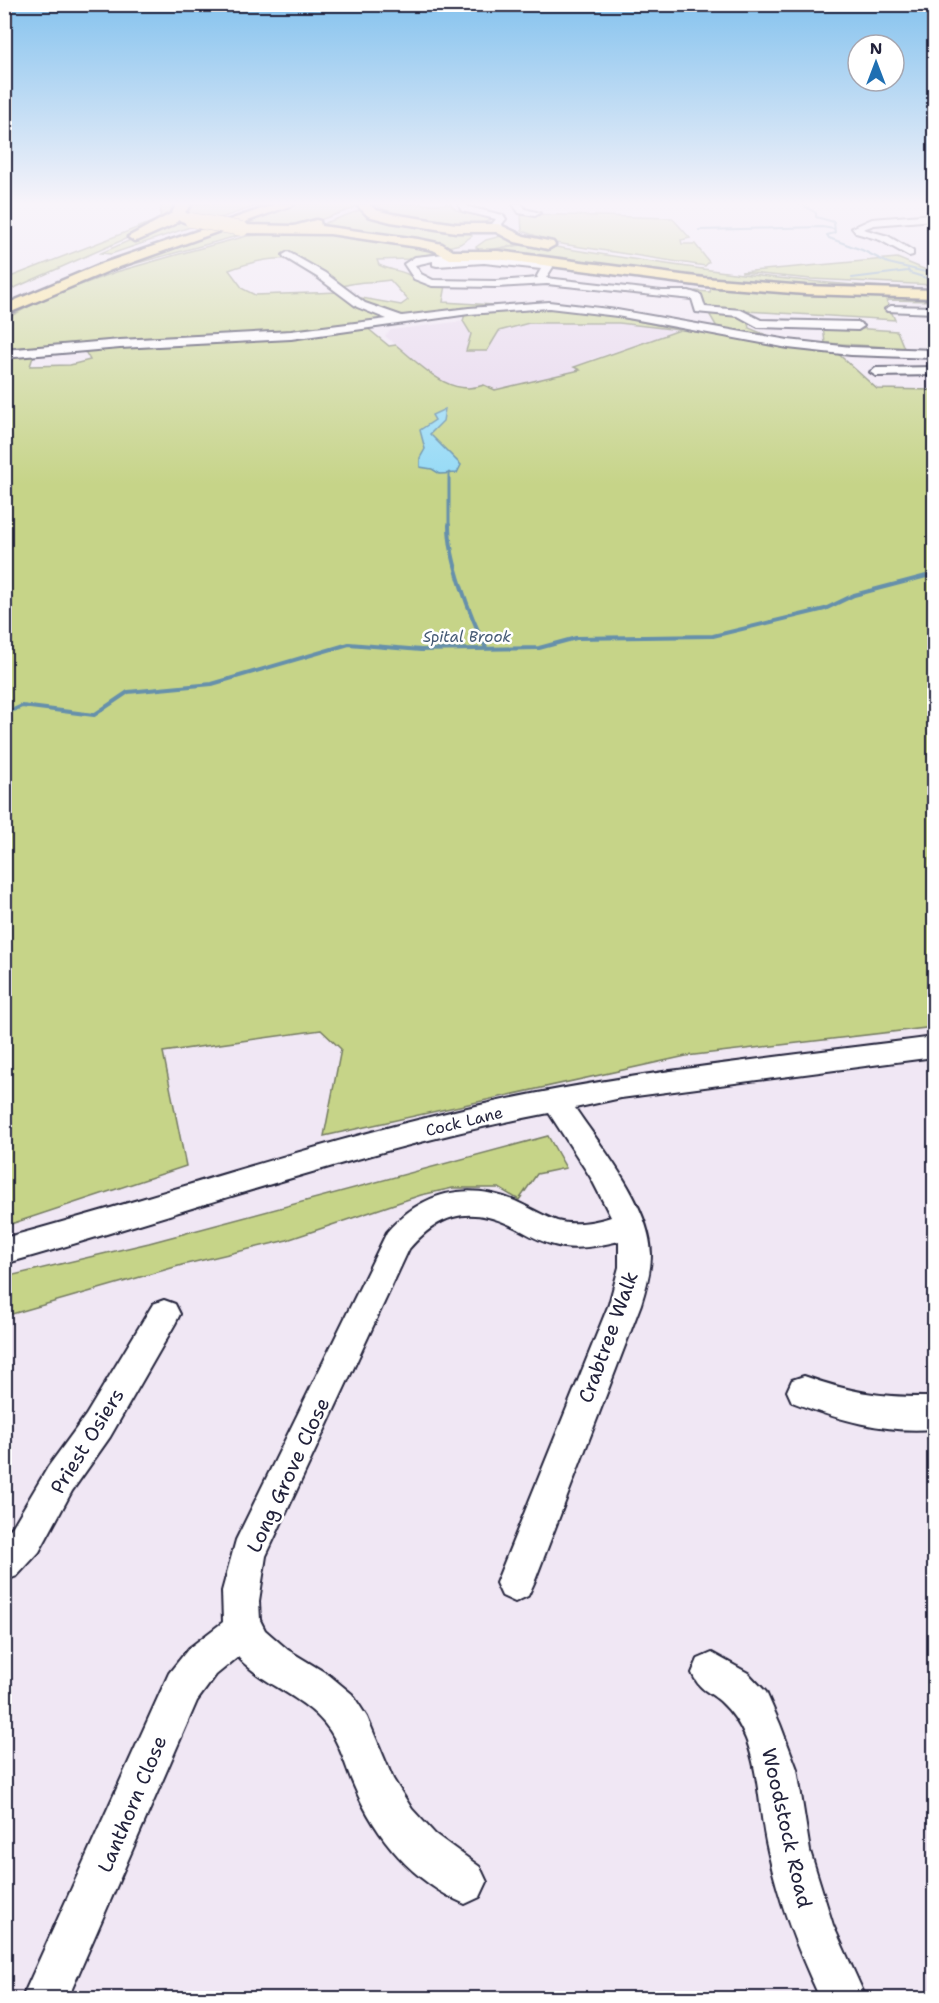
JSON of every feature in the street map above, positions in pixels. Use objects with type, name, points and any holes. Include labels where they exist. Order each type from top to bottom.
[{"type":"main road","points":[[4,313],[39,297]]},
{"type":"main road","points":[[4,313],[44,297]]},
{"type":"street","points":[[351,297],[361,305],[401,320]]},
{"type":"street","points":[[492,297],[498,303],[577,303],[678,319],[687,319],[700,310],[741,313],[758,323],[858,326]]},
{"type":"street","points":[[577,303],[582,297]]},
{"type":"street","points":[[697,297],[700,310]]},
{"type":"street","points":[[4,354],[120,344],[291,336],[514,307],[562,306],[629,315],[788,344],[933,357]]},
{"type":"street","points":[[891,309],[930,312]]},
{"type":"street","points":[[876,372],[934,371]]},
{"type":"street","name":"Cock Lane","points":[[4,1251],[91,1227],[322,1156],[555,1100],[621,1088],[931,1054]]},
{"type":"street","name":"Crabtree Walk","points":[[515,1583],[631,1286],[635,1266],[635,1246],[629,1225],[610,1187],[555,1100]]},
{"type":"street","name":"Long Grove Close","points":[[465,1882],[433,1862],[406,1838],[383,1803],[356,1739],[339,1709],[322,1693],[275,1664],[257,1649],[245,1630],[239,1605],[241,1581],[249,1553],[398,1241],[409,1226],[424,1214],[438,1208],[464,1204],[481,1204],[500,1208],[558,1234],[595,1235],[629,1225]]},
{"type":"street","name":"Priest Osiers","points":[[4,1563],[26,1539],[60,1479],[98,1426],[164,1314]]},
{"type":"street","points":[[804,1391],[835,1403],[867,1411],[897,1416],[934,1413]]},
{"type":"street","name":"Lanthorn Close","points":[[45,1998],[183,1686],[192,1671],[205,1658],[245,1630]]},
{"type":"street","name":"Woodstock Road","points":[[712,1673],[734,1686],[752,1706],[766,1738],[776,1769],[789,1851],[809,1920],[843,1998]]},
{"type":"shaded area","points":[[463,321],[471,334],[466,351],[495,340],[499,331],[529,323],[619,323],[682,330],[589,360],[592,362],[581,370],[495,390],[484,385],[475,389],[442,382],[385,336],[391,330]]},
{"type":"green space","points":[[46,297],[351,297],[393,319],[306,332],[5,348],[5,319]]},
{"type":"green space","points":[[406,297],[444,297],[443,302],[497,307],[402,317],[367,305],[362,298],[401,305],[408,300]]},
{"type":"green space","points":[[700,297],[934,297],[934,301],[886,300],[895,320],[745,311],[749,328],[766,335],[718,329]]},
{"type":"green space","points":[[528,307],[578,309],[682,330],[835,351],[877,389],[934,390],[934,1027],[686,1056],[324,1136],[341,1049],[321,1030],[163,1052],[186,1166],[5,1226],[4,356],[34,354],[30,366],[70,365],[90,360],[86,353],[77,349],[366,327],[389,346],[396,345],[426,370],[447,383],[471,388],[484,385],[495,390],[580,370],[574,367],[680,330],[619,323],[529,323],[499,331],[487,351],[466,351],[471,334],[463,321],[465,314]]},
{"type":"green space","points":[[823,326],[897,331],[904,348],[825,343]]},
{"type":"green space","points":[[548,1136],[566,1168],[537,1174],[519,1200],[499,1188],[453,1188],[421,1195],[287,1240],[182,1265],[5,1316],[5,1277],[149,1243]]},
{"type":"water","points":[[445,409],[443,421],[430,434],[461,465],[457,473],[440,474],[432,469],[420,467],[420,458],[425,449],[420,430],[435,420],[432,415]]},
{"type":"waterway","points":[[449,473],[449,525]]},
{"type":"waterway","points":[[449,525],[456,571],[473,620],[486,648]]},
{"type":"waterway","name":"Spital Brook","points":[[4,714],[22,706],[94,715],[128,692],[212,684],[349,644],[421,650],[539,648],[576,638],[713,636],[825,609],[854,595],[934,574]]}]
